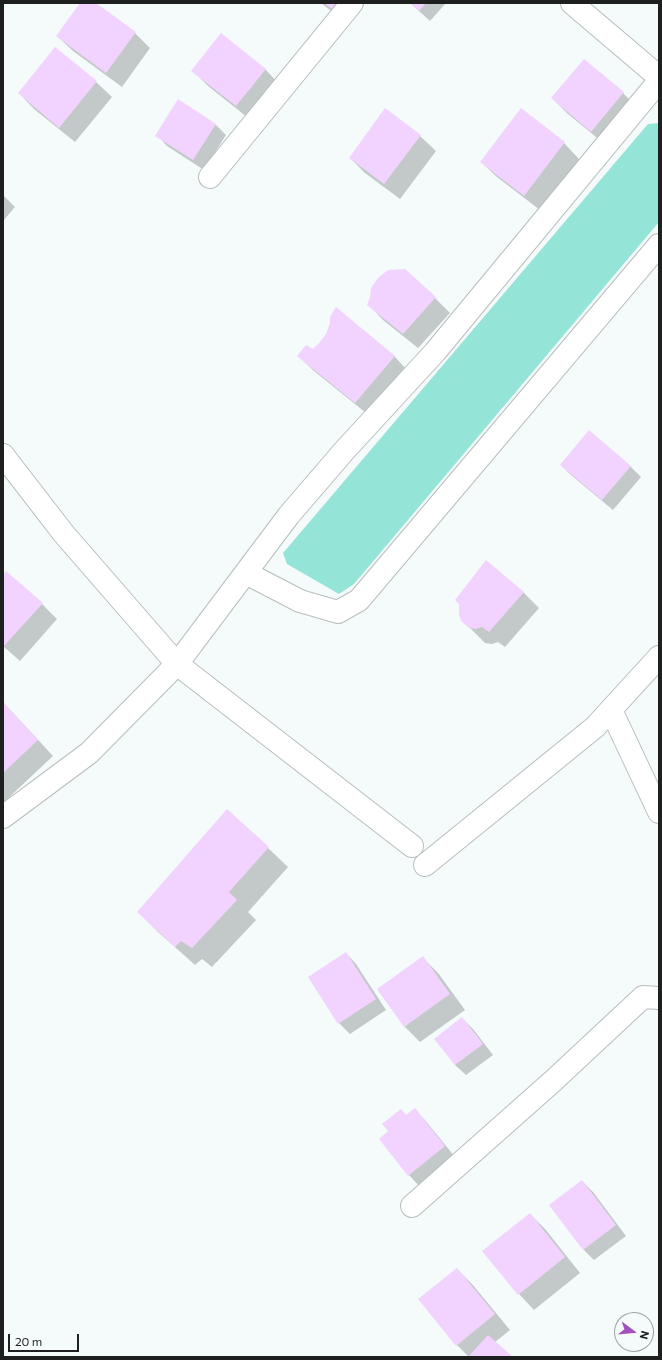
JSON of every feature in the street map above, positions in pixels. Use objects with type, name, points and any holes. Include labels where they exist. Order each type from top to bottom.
[{"type":"street","points":[[210,177],[352,3]]},
{"type":"street","points":[[572,3],[659,76]]},
{"type":"street","points":[[3,817],[89,753],[177,664],[290,515],[344,451],[435,352],[659,81]]},
{"type":"street","points":[[246,573],[300,601],[338,612],[359,600],[659,245]]},
{"type":"street","points":[[3,455],[64,534],[177,664],[412,846]]},
{"type":"street","points":[[425,865],[595,727],[659,657]]},
{"type":"street","points":[[611,710],[659,812]]},
{"type":"street","points":[[412,1206],[553,1081],[643,997],[659,998]]},
{"type":"green space","points":[[659,123],[659,222],[354,584],[339,594],[287,564],[283,553],[648,124]]},
{"type":"building","points":[[80,3],[96,3],[136,32],[106,73],[56,36]]},
{"type":"building","points":[[324,3],[338,3],[333,10]]},
{"type":"building","points":[[410,3],[426,3],[419,11]]},
{"type":"building","points":[[221,33],[266,69],[236,106],[191,71]]},
{"type":"building","points":[[55,47],[97,81],[59,128],[18,93]]},
{"type":"building","points":[[584,59],[624,92],[591,132],[551,98]]},
{"type":"building","points":[[178,99],[216,124],[193,160],[155,136]]},
{"type":"building","points":[[385,108],[421,135],[384,184],[349,158]]},
{"type":"building","points":[[521,108],[565,142],[524,196],[480,162]]},
{"type":"building","points":[[405,269],[436,297],[403,334],[367,305],[371,288],[378,278],[388,270]]},
{"type":"building","points":[[336,307],[395,356],[355,403],[297,356],[306,345],[313,349],[320,342],[326,334],[330,323],[330,317]]},
{"type":"building","points":[[589,430],[631,466],[602,500],[560,465]]},
{"type":"building","points":[[486,560],[524,592],[489,632],[482,627],[476,629],[469,628],[461,621],[459,604],[455,600]]},
{"type":"building","points":[[6,571],[43,603],[4,646],[3,575]]},
{"type":"building","points":[[3,702],[38,740],[3,773]]},
{"type":"building","points":[[227,809],[269,847],[229,892],[237,900],[192,948],[181,941],[175,947],[137,912]]},
{"type":"building","points":[[346,952],[376,999],[338,1024],[308,977]]},
{"type":"building","points":[[423,956],[450,994],[404,1027],[377,989]]},
{"type":"building","points":[[462,1017],[483,1044],[455,1065],[434,1039]]},
{"type":"building","points":[[415,1108],[445,1146],[408,1176],[379,1139],[388,1131],[382,1124],[401,1109],[406,1115]]},
{"type":"building","points":[[582,1180],[616,1225],[583,1250],[549,1205]]},
{"type":"building","points":[[530,1213],[565,1257],[518,1295],[482,1251]]},
{"type":"building","points":[[457,1268],[495,1314],[456,1346],[418,1299]]},
{"type":"building","points":[[488,1335],[513,1357],[468,1357]]}]
